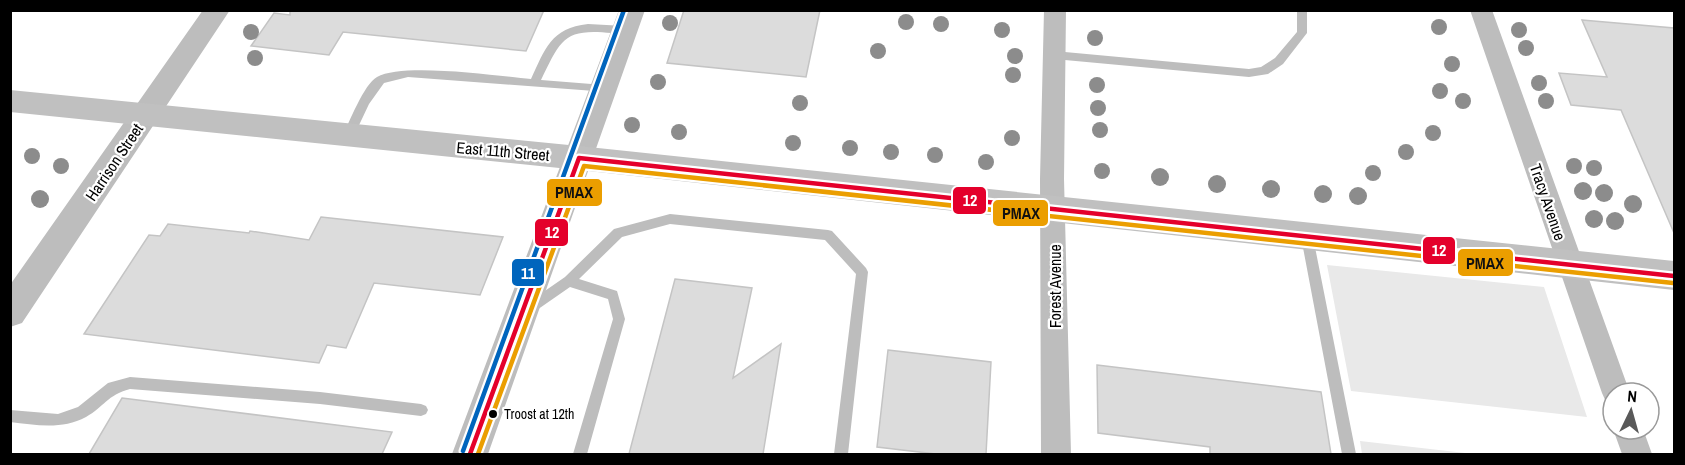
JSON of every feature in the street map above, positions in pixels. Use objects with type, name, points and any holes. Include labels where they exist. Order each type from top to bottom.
[{"type":"main road","name":"East 11th Street","points":[[10,101],[579,158],[1674,276]]},
{"type":"street","name":"Harrison Street","points":[[10,313],[217,10]]},
{"type":"street","name":"Forest Avenue","points":[[1055,10],[1053,209],[1056,454]]},
{"type":"street","name":"Tracy Avenue","points":[[1481,10],[1612,381]]},
{"type":"street","points":[[470,454],[629,20]]},
{"type":"lane","points":[[1054,55],[1249,73],[1264,71],[1279,61],[1302,33],[1302,10]]},
{"type":"lane","points":[[534,83],[552,47],[571,29],[629,20]]},
{"type":"lane","points":[[348,136],[364,102],[380,80],[408,73],[604,89]]},
{"type":"lane","points":[[522,315],[569,281],[618,233],[670,219],[828,234],[862,272],[841,454]]},
{"type":"lane","points":[[1307,237],[1349,454]]},
{"type":"lane","points":[[569,281],[613,295],[620,319],[580,454]]},
{"type":"lane","points":[[10,416],[58,420],[82,411],[113,387],[130,383],[320,398],[421,410]]},
{"type":"shaded area","points":[[1327,265],[1544,287],[1587,417],[1351,391]]},
{"type":"shaded area","points":[[1360,441],[1474,454],[1362,454]]},
{"type":"building","points":[[290,10],[544,10],[526,51],[343,32],[329,55],[251,46],[274,13],[290,15]]},
{"type":"building","points":[[684,10],[820,10],[806,77],[667,63]]},
{"type":"building","points":[[1582,20],[1674,28],[1674,233],[1621,110],[1571,105],[1559,73],[1607,77]]},
{"type":"building","points":[[321,217],[503,237],[480,295],[374,283],[346,348],[327,345],[319,363],[84,334],[149,235],[160,236],[168,224],[249,233],[250,231],[309,240]]},
{"type":"building","points":[[675,279],[752,288],[733,378],[781,344],[763,454],[629,454]]},
{"type":"building","points":[[888,350],[991,362],[986,454],[936,454],[877,447]]},
{"type":"building","points":[[1097,365],[1321,392],[1331,454],[1210,454],[1210,447],[1098,433]]},
{"type":"building","points":[[122,398],[392,432],[382,454],[89,454]]},
{"type":"transit line","name":"11","points":[[463,451],[624,10]]},
{"type":"transit line","name":"12","points":[[470,454],[579,158],[1674,276]]},
{"type":"transit line","name":"PMAX","points":[[478,454],[584,166],[1673,283]]},
{"type":"place","name":"Troost at 12th","points":[[493,414]]}]
